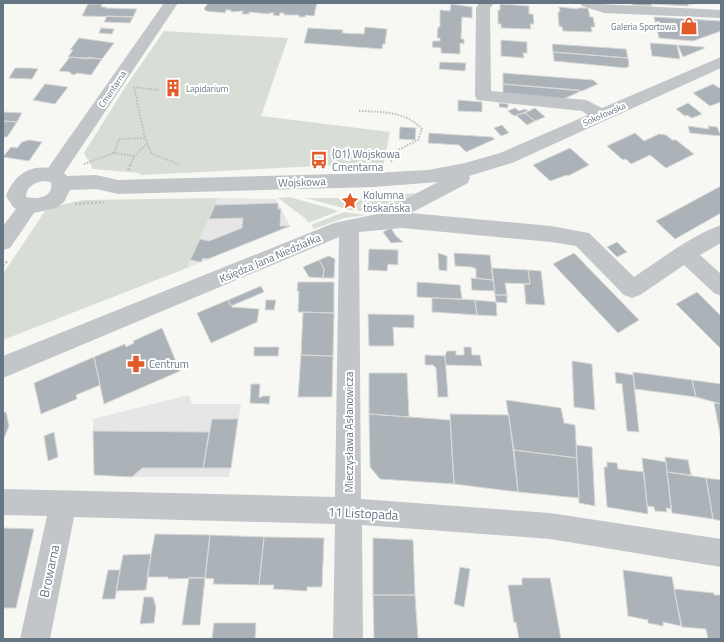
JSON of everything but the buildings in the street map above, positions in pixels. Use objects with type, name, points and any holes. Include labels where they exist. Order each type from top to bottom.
[{"type":"street","name":"Cmentarna","points":[[57,185],[171,3]]},
{"type":"street","points":[[487,3],[483,8],[484,96],[586,106],[601,115]]},
{"type":"street","points":[[586,3],[604,9],[721,14]]},
{"type":"street","name":"Sokołowska","points":[[486,165],[531,147],[721,62]]},
{"type":"street","name":"Wojskowa","points":[[18,195],[35,175],[57,185],[103,193],[122,180],[391,179],[448,174],[486,165]]},
{"type":"street","points":[[382,220],[486,165]]},
{"type":"street","points":[[3,182],[18,195],[38,206],[46,204],[57,185]]},
{"type":"street","points":[[3,242],[18,195]]},
{"type":"street","name":"Księdza Jana Niedziałka","points":[[3,367],[349,226],[382,220],[402,220],[551,234],[582,239],[632,289],[686,254]]},
{"type":"street","name":"Mieczysława Asłanowicza","points":[[348,639],[349,226]]},
{"type":"street","points":[[721,233],[686,254],[721,287]]},
{"type":"street","name":"11 Listopada","points":[[3,502],[349,511],[550,526],[721,553]]},
{"type":"street","name":"Browarna","points":[[35,639],[63,504]]},
{"type":"path","points":[[126,86],[159,90]]},
{"type":"path","points":[[134,87],[145,138],[152,154],[179,164]]},
{"type":"path","points":[[359,111],[387,113],[410,118],[422,129],[421,135],[416,143],[402,147],[396,151],[391,162],[391,179]]},
{"type":"path","points":[[114,153],[119,139],[145,138]]},
{"type":"path","points":[[122,180],[135,156],[147,143]]},
{"type":"path","points":[[93,161],[114,153],[135,156]]},
{"type":"shaded area","points":[[164,31],[288,38],[261,116],[390,132],[383,167],[360,164],[141,175],[139,173],[93,169],[84,153],[126,86]]},
{"type":"shaded area","points":[[422,193],[381,213],[364,196]]},
{"type":"shaded area","points":[[289,197],[339,211],[308,223],[306,219],[278,198]]},
{"type":"shaded area","points":[[353,197],[359,197],[372,212],[350,210],[306,198],[344,198],[348,205],[355,203]]},
{"type":"shaded area","points":[[218,198],[276,199],[290,226],[187,268]]},
{"type":"shaded area","points":[[218,198],[187,268],[3,340],[3,274],[47,208],[83,200]]},
{"type":"shaded area","points":[[344,212],[366,215],[344,218],[314,229],[311,225]]},
{"type":"shaded area","points":[[189,395],[192,404],[241,404],[229,477],[133,477],[94,475],[93,419]]},
{"type":"place","name":"Galeria Sportowa","points":[[689,26]]},
{"type":"place","name":"Lapidarium","points":[[173,88]]},
{"type":"place","name":"(01) Wojskowa Cmentarna","points":[[319,160]]},
{"type":"place","name":"Kolumna toskańska","points":[[350,201]]},
{"type":"place","name":"Centrum","points":[[136,364]]}]
